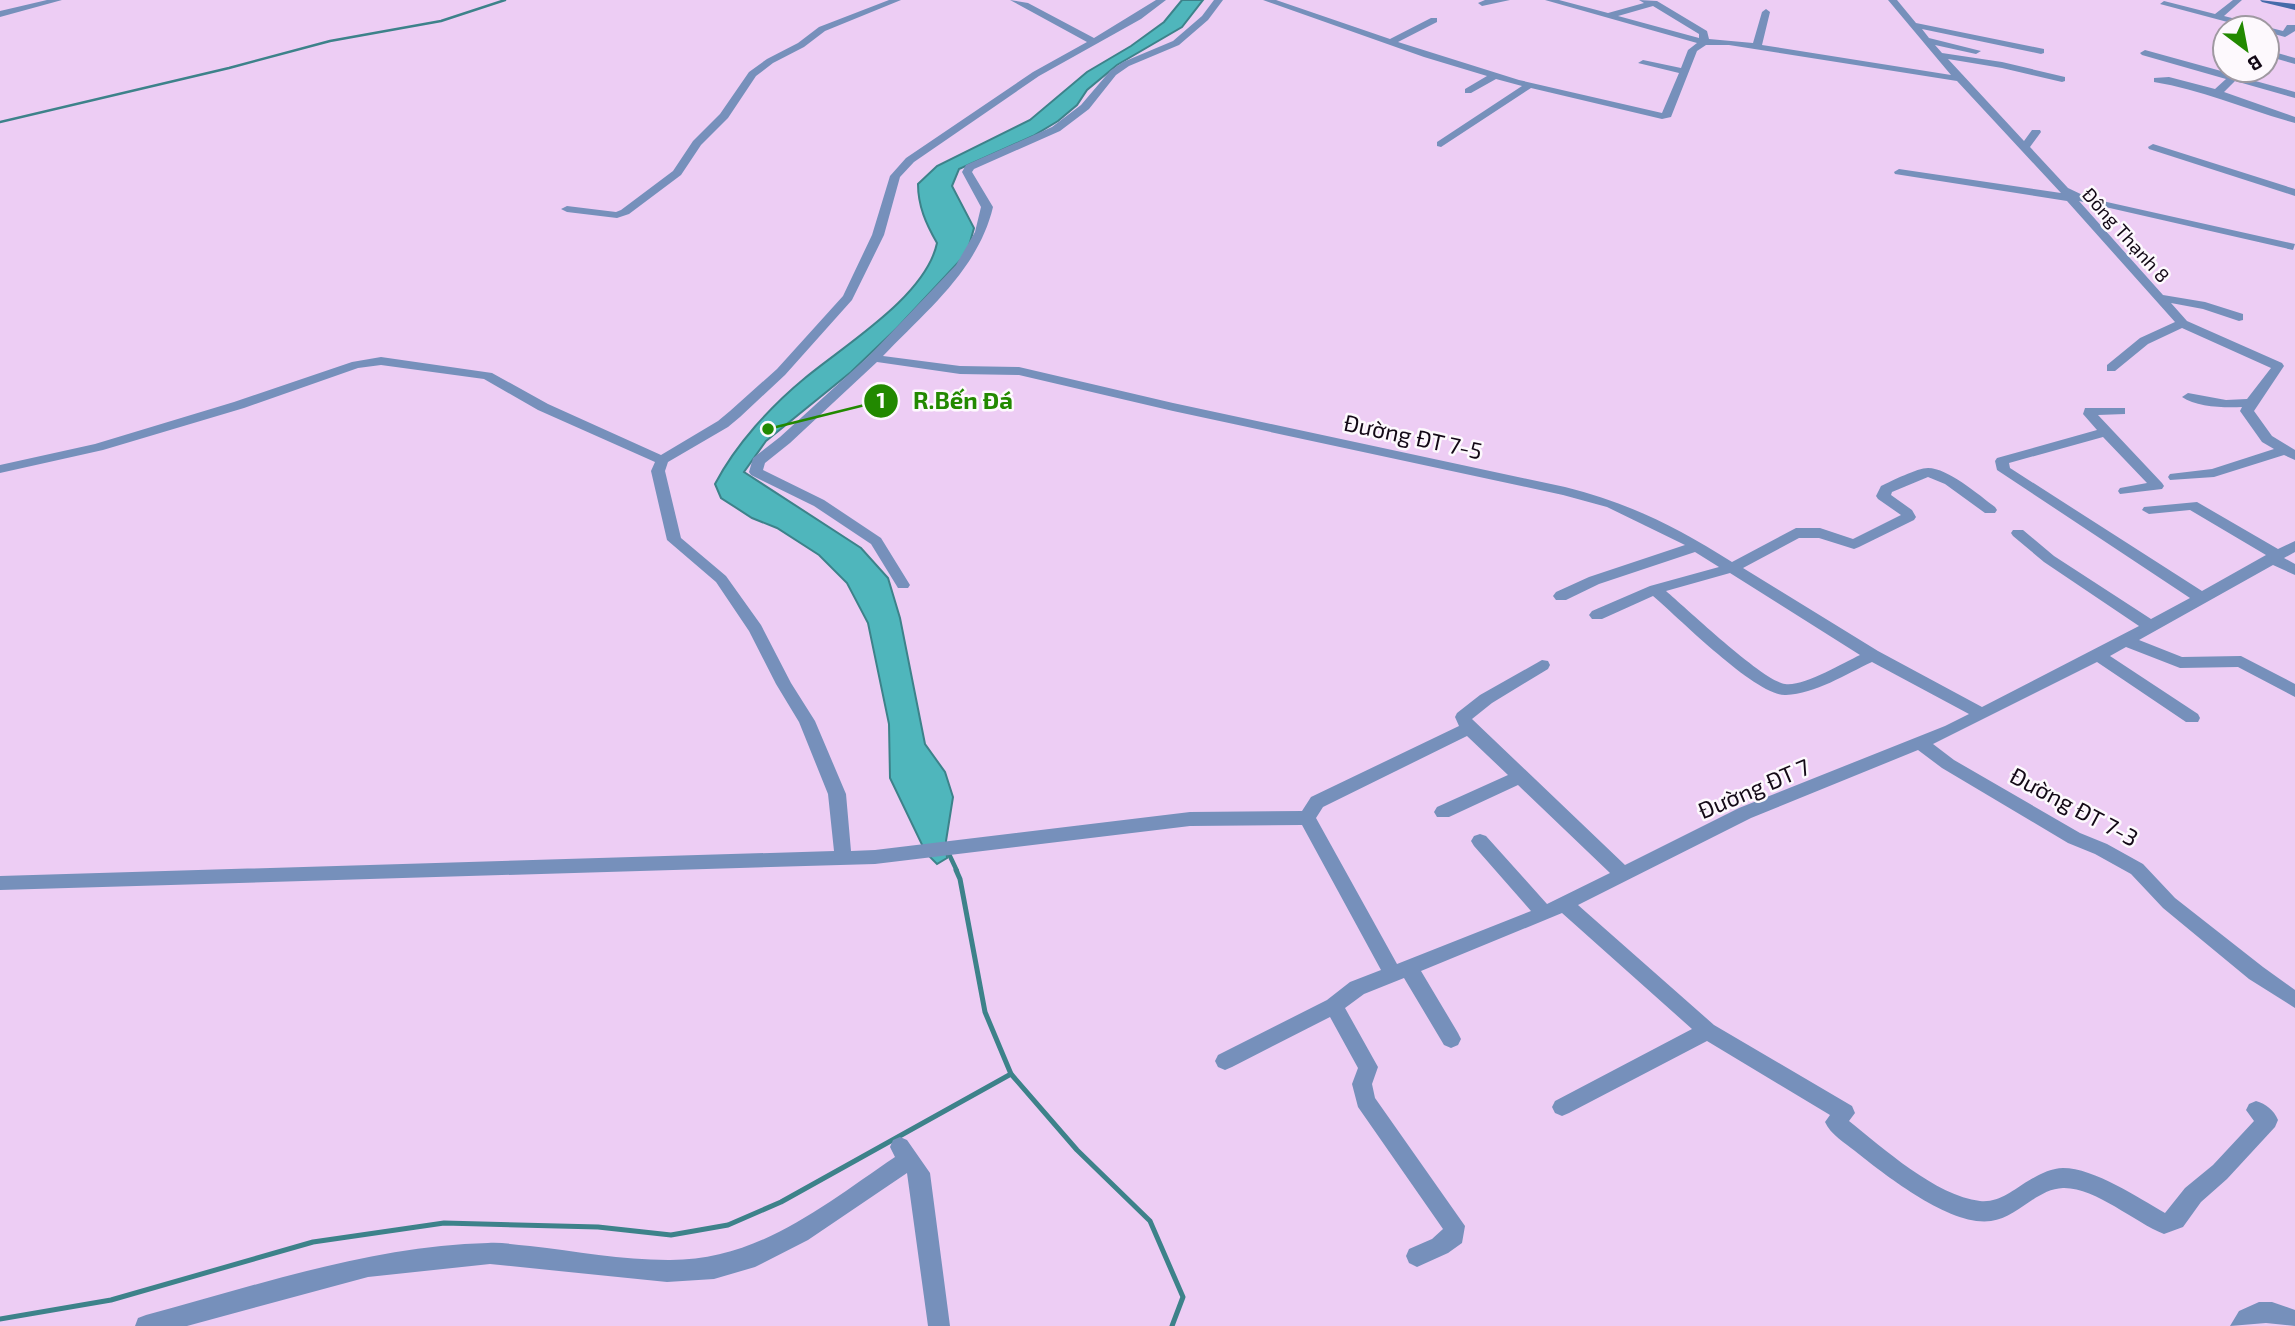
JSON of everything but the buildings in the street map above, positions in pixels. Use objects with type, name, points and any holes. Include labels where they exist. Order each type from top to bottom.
[{"type":"main road","points":[[2265,0],[2295,8]]},
{"type":"street","points":[[0,14],[58,0]]},
{"type":"street","points":[[567,209],[617,215],[625,212],[677,173],[697,143],[724,116],[752,74],[801,45],[822,29],[897,0]]},
{"type":"street","points":[[1014,0],[1048,16],[1068,33],[1093,41]]},
{"type":"street","points":[[843,858],[836,794],[807,721],[784,684],[756,629],[721,579],[674,540],[658,471],[662,460],[735,414],[781,372],[848,297],[878,235],[895,176],[910,160],[1005,94],[1138,17],[1162,0]]},
{"type":"street","points":[[904,585],[876,541],[819,503],[756,472],[758,461],[785,440],[874,358],[961,267],[981,232],[988,207],[967,172],[970,167],[1056,129],[1085,107],[1113,73],[1126,64],[1176,43],[1205,18],[1219,0]]},
{"type":"street","points":[[1266,0],[1496,76],[1662,116],[1667,115],[1693,50],[1703,42],[1704,33],[1654,3],[1643,0]]},
{"type":"street","points":[[1482,3],[1506,0]]},
{"type":"street","points":[[1549,0],[1703,42],[1757,47],[1960,79]]},
{"type":"street","name":"Đông Thạnh 8","points":[[1892,0],[1960,79],[2025,147],[2183,324],[2278,366]]},
{"type":"street","points":[[2221,14],[2238,0]]},
{"type":"street","points":[[1608,16],[1654,3]]},
{"type":"street","points":[[2164,4],[2211,16]]},
{"type":"street","points":[[1757,47],[1766,12]]},
{"type":"street","points":[[1391,42],[1434,20]]},
{"type":"street","points":[[1915,25],[2041,51]]},
{"type":"street","points":[[2281,38],[2290,27],[2295,27]]},
{"type":"street","points":[[2281,33],[2285,34]]},
{"type":"street","points":[[1927,40],[2041,64]]},
{"type":"street","points":[[2145,53],[2211,72]]},
{"type":"street","points":[[1940,55],[2002,65],[2062,79]]},
{"type":"street","points":[[1643,63],[1684,71]]},
{"type":"street","points":[[1468,91],[1496,76]]},
{"type":"street","points":[[2157,80],[2169,80],[2218,93],[2295,120]]},
{"type":"street","points":[[2218,93],[2228,84]]},
{"type":"street","points":[[2256,84],[2295,95]]},
{"type":"street","points":[[1441,144],[1530,85]]},
{"type":"street","points":[[2025,147],[2036,132]]},
{"type":"street","points":[[2153,147],[2295,193]]},
{"type":"street","points":[[1899,172],[2066,194],[2293,247]]},
{"type":"street","points":[[2157,297],[2205,306],[2239,317]]},
{"type":"street","points":[[2111,368],[2139,343],[2165,328],[2183,324]]},
{"type":"street","name":"Đường ĐT 7-5","points":[[874,358],[960,370],[1019,371],[1172,407],[1565,491],[1612,504],[1696,546],[1872,655],[1982,714]]},
{"type":"street","points":[[0,469],[98,447],[239,405],[356,365],[381,361],[484,374],[543,407],[662,460]]},
{"type":"street","points":[[2290,453],[2267,439],[2247,411],[2249,403],[2274,380],[2278,366],[2295,363]]},
{"type":"street","points":[[2188,397],[2225,404],[2249,403]]},
{"type":"street","points":[[2120,411],[2090,411],[2090,414],[2157,486],[2125,491]]},
{"type":"street","points":[[2106,432],[2003,461],[2004,470],[2202,598]]},
{"type":"street","points":[[2175,477],[2214,473],[2290,453]]},
{"type":"street","points":[[1597,615],[1655,589],[1732,568],[1796,533],[1820,533],[1854,544],[1909,517],[1883,496],[1886,489],[1928,472],[1950,481],[1990,510]]},
{"type":"street","points":[[2149,510],[2192,505],[2295,570]]},
{"type":"street","points":[[2018,533],[2049,559],[2151,626]]},
{"type":"street","points":[[1561,596],[1583,584],[1637,564],[1656,562],[1696,546]]},
{"type":"street","name":"Đường ĐT 7","points":[[1225,1061],[1334,1006],[1357,988],[1544,914],[1745,813],[1920,743],[1982,714],[2125,640],[2295,546]]},
{"type":"street","points":[[1655,589],[1748,669],[1780,690],[1795,689],[1872,655]]},
{"type":"street","points":[[2125,640],[2180,663],[2241,661],[2295,691]]},
{"type":"street","points":[[2097,655],[2192,718]]},
{"type":"street","points":[[1542,665],[1486,699],[1463,717],[1469,728],[1624,875]]},
{"type":"street","points":[[1307,818],[1317,802],[1469,728]]},
{"type":"street","name":"Đường ĐT 7-3","points":[[1920,743],[1948,764],[2017,806],[2137,869],[2169,904],[2295,1000]]},
{"type":"street","points":[[1443,812],[1520,777]]},
{"type":"street","points":[[0,883],[875,857],[1190,819],[1307,818]]},
{"type":"street","points":[[1307,818],[1400,970],[1451,1040]]},
{"type":"street","points":[[1480,841],[1544,914]]},
{"type":"street","points":[[1564,904],[1707,1031],[1840,1118],[1913,1182],[1980,1212],[1999,1209],[2060,1178],[2076,1180],[2164,1224],[2175,1220],[2193,1195],[2220,1172],[2268,1120],[2256,1110]]},
{"type":"street","points":[[1334,1006],[1368,1067],[1362,1084],[1365,1101],[1454,1226],[1454,1236],[1440,1246],[1417,1256]]},
{"type":"street","points":[[1562,1107],[1707,1031]]},
{"type":"street","points":[[146,1326],[368,1266],[411,1260],[490,1253],[667,1271],[714,1268],[747,1259],[800,1233],[904,1153],[919,1174],[939,1326]]},
{"type":"street","points":[[2241,1326],[2248,1317],[2260,1311],[2273,1312],[2295,1321]]},
{"type":"shaded area","points":[[1182,0],[1203,0],[1182,27],[1117,65],[1087,90],[1077,105],[1058,121],[1033,136],[959,169],[952,186],[974,228],[967,253],[897,328],[851,372],[766,441],[744,472],[861,548],[888,578],[900,618],[925,744],[945,772],[953,797],[946,841],[947,858],[937,864],[926,853],[890,778],[889,724],[868,623],[847,583],[819,555],[777,528],[752,518],[721,498],[715,484],[755,426],[805,378],[882,318],[917,282],[930,263],[937,243],[923,215],[918,184],[937,166],[1030,120],[1087,72],[1131,46],[1164,22]]},
{"type":"waterway","points":[[0,122],[229,68],[330,41],[441,21],[505,0]]},
{"type":"waterway","points":[[948,852],[957,871]]},
{"type":"waterway","points":[[956,870],[960,879],[985,1012],[1011,1074]]},
{"type":"waterway","points":[[0,1319],[111,1300],[313,1242],[444,1223],[598,1227],[671,1235],[728,1225],[781,1202],[1011,1074]]},
{"type":"waterway","points":[[1011,1074],[1077,1150],[1150,1221],[1183,1297],[1172,1326]]},
{"type":"place","name":"R.Bến Đá","points":[[768,429]]}]
